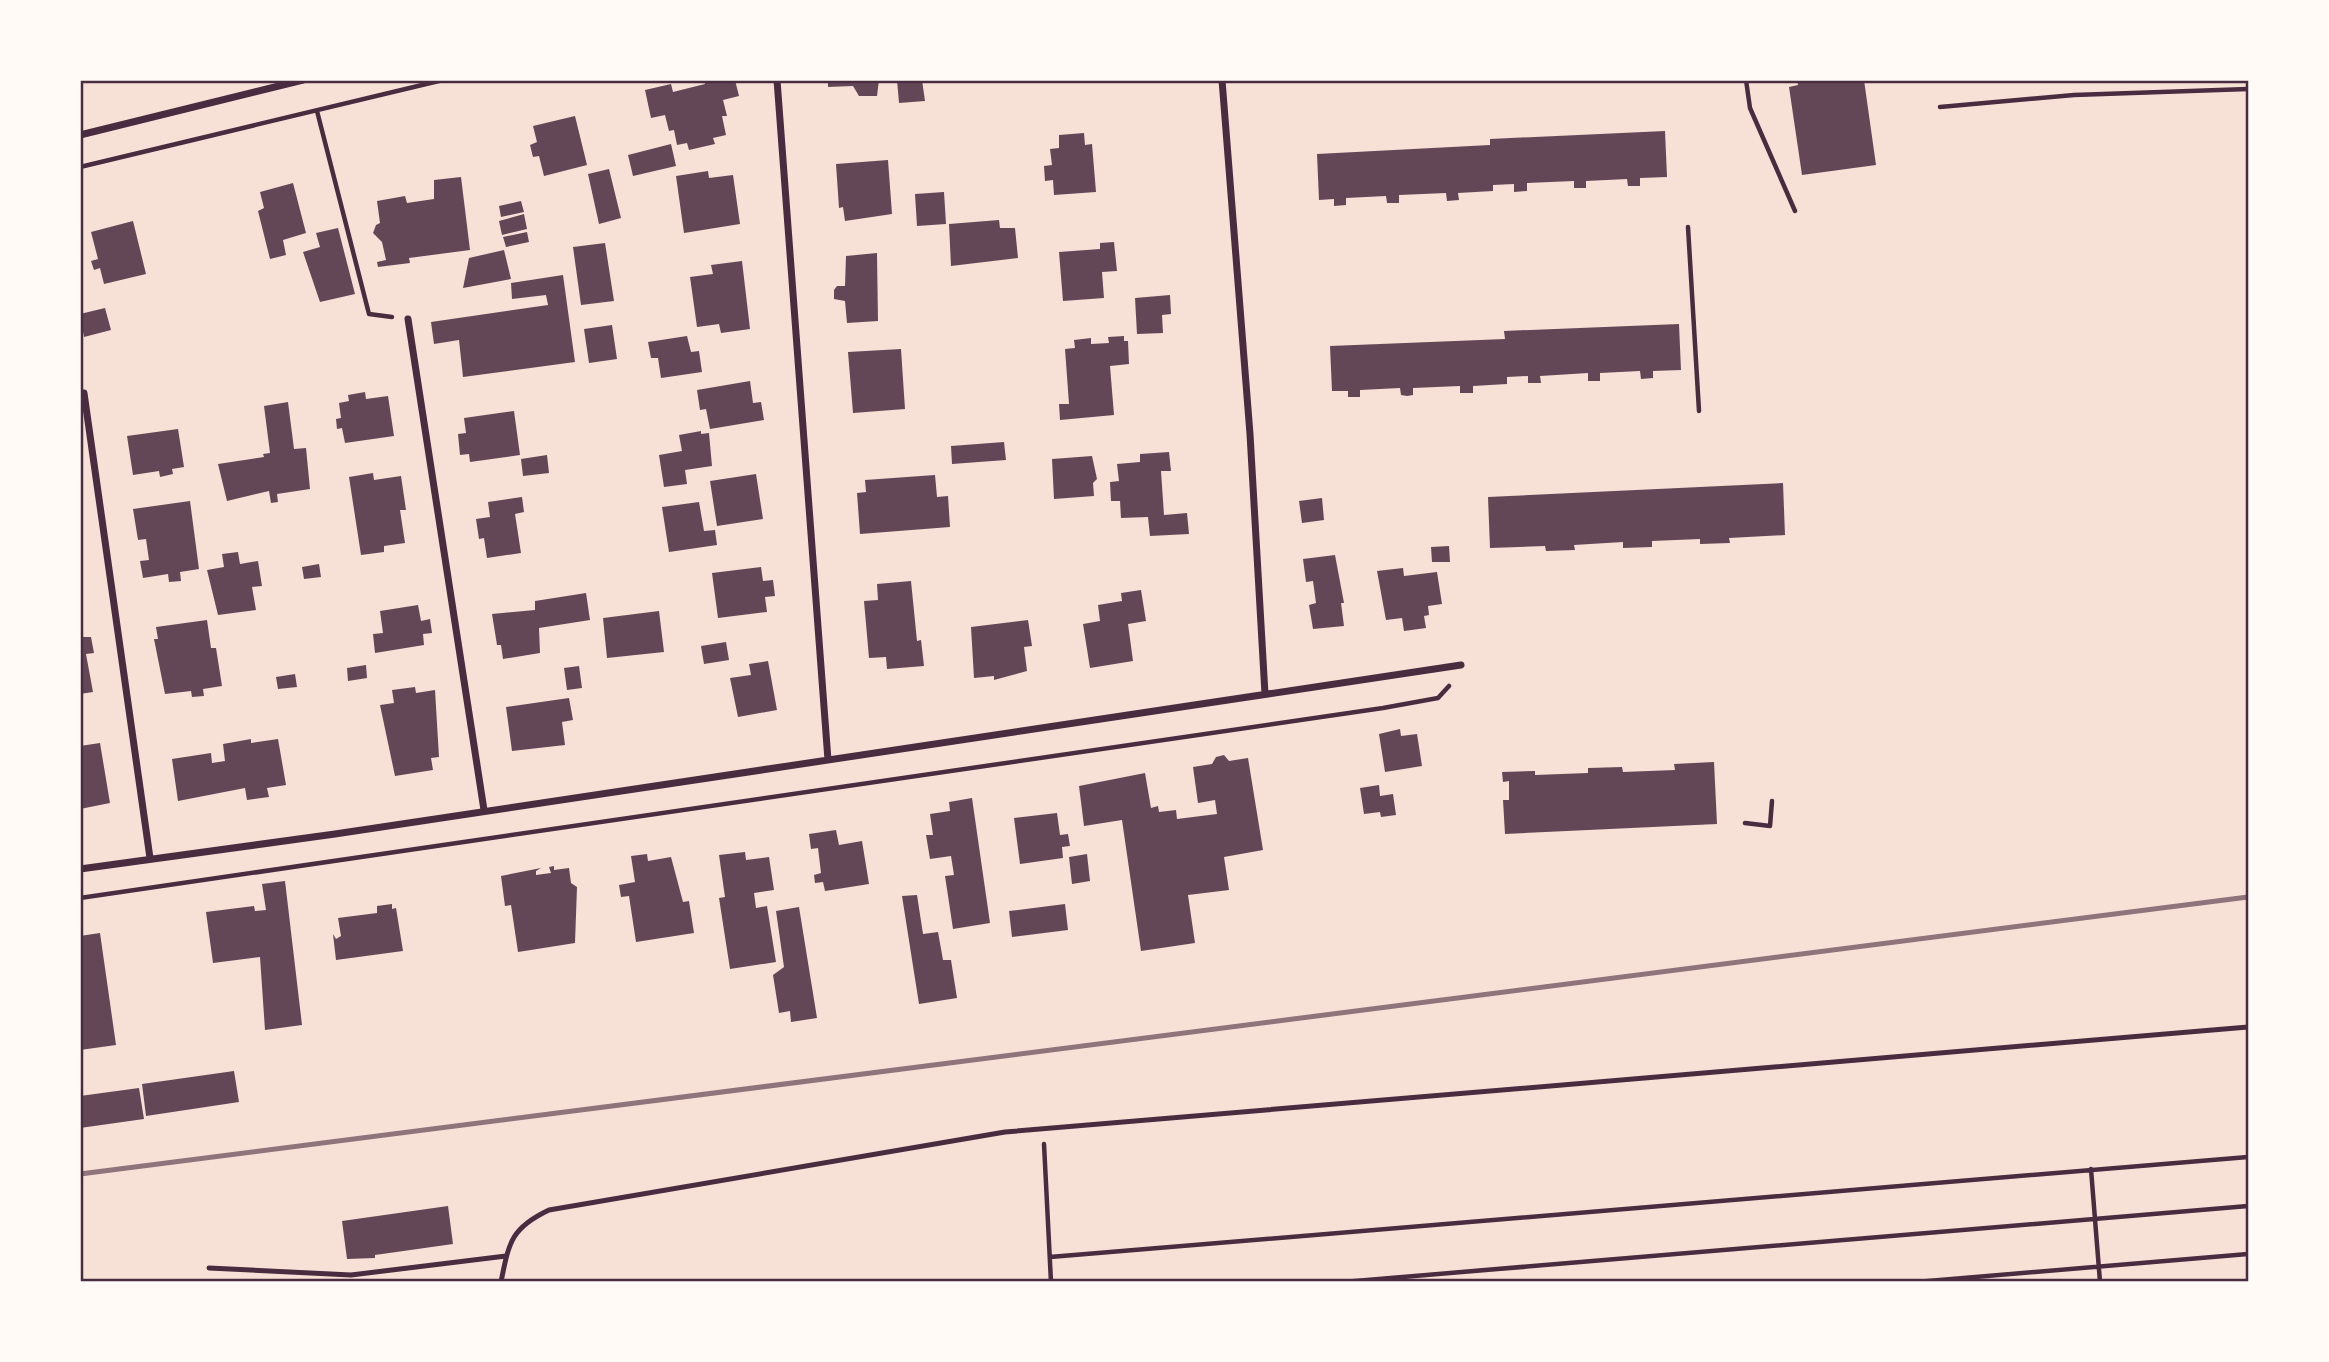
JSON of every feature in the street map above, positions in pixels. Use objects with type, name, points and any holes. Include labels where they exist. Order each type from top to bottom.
[{"type":"street","points":[[81,134],[303,80]]},
{"type":"street","points":[[778,80],[828,760]]},
{"type":"street","points":[[1222,80],[1249,421],[1265,694]]},
{"type":"street","points":[[408,319],[484,810]]},
{"type":"street","points":[[84,393],[150,858]]},
{"type":"street","points":[[80,869],[1461,666]]},
{"type":"lane","points":[[500,1282],[510,1240],[526,1221],[549,1210],[1005,1132],[2249,1027]]},
{"type":"lane","points":[[209,1268],[351,1275],[506,1256]]},
{"type":"path","points":[[80,167],[443,80]]},
{"type":"path","points":[[1746,80],[1750,108],[1795,211]]},
{"type":"path","points":[[1940,107],[2074,95],[2249,89]]},
{"type":"path","points":[[317,111],[369,314],[408,319]]},
{"type":"path","points":[[1688,227],[1699,411]]},
{"type":"path","points":[[80,898],[1383,708],[1438,698],[1446,687],[1454,685]]},
{"type":"path","points":[[1745,824],[1770,826],[1772,801]]},
{"type":"path","points":[[1043,1129],[1051,1282]]},
{"type":"path","points":[[1050,1257],[2249,1157]]},
{"type":"path","points":[[2091,1169],[2100,1282]]},
{"type":"path","points":[[1343,1282],[2249,1206]]},
{"type":"path","points":[[1916,1282],[2249,1254]]},
{"type":"building","points":[[704,80],[735,80],[739,96],[723,100],[727,116],[722,116],[726,135],[713,138],[715,144],[689,150],[687,143],[677,145],[674,130],[669,131],[665,115],[651,118],[645,90],[671,84],[673,92],[705,84]]},
{"type":"building","points":[[828,80],[879,80],[877,96],[859,96],[853,86],[828,87]]},
{"type":"building","points":[[897,80],[922,80],[925,101],[899,103]]},
{"type":"building","points":[[1797,80],[1864,80],[1876,165],[1802,175],[1789,87],[1798,85]]},
{"type":"building","points":[[575,116],[587,165],[544,176],[539,156],[533,157],[530,145],[537,142],[533,126]]},
{"type":"building","points":[[1665,131],[1667,177],[1640,178],[1640,186],[1628,186],[1627,179],[1586,181],[1586,188],[1574,188],[1574,181],[1527,183],[1527,191],[1514,192],[1514,184],[1493,185],[1493,191],[1458,193],[1459,200],[1447,201],[1446,193],[1399,195],[1399,203],[1387,203],[1386,196],[1346,198],[1346,205],[1334,206],[1334,199],[1319,200],[1317,154],[1490,145],[1490,139]]},
{"type":"building","points":[[1084,133],[1085,145],[1092,144],[1096,192],[1054,195],[1053,180],[1045,181],[1044,166],[1052,165],[1050,149],[1059,148],[1059,135]]},
{"type":"building","points":[[671,144],[676,166],[633,176],[628,155]]},
{"type":"building","points":[[888,160],[892,214],[845,221],[843,207],[839,208],[836,164]]},
{"type":"building","points":[[609,169],[621,218],[599,224],[588,174]]},
{"type":"building","points":[[708,171],[709,178],[733,175],[740,224],[684,233],[676,176]]},
{"type":"building","points":[[461,177],[470,250],[409,258],[410,263],[378,267],[377,262],[386,260],[382,242],[373,233],[376,225],[380,223],[377,201],[405,196],[407,203],[434,199],[434,180]]},
{"type":"building","points":[[293,183],[306,233],[283,240],[286,255],[270,259],[258,211],[264,208],[260,192]]},
{"type":"building","points":[[944,192],[946,224],[917,226],[915,194]]},
{"type":"building","points":[[521,201],[524,212],[501,217],[499,206]]},
{"type":"building","points":[[524,214],[527,229],[502,235],[499,221]]},
{"type":"building","points":[[999,220],[1000,228],[1015,228],[1018,258],[951,266],[949,224]]},
{"type":"building","points":[[133,221],[146,274],[104,284],[100,268],[94,270],[91,261],[98,259],[91,232]]},
{"type":"building","points":[[338,228],[355,294],[320,302],[303,252],[320,247],[316,233]]},
{"type":"building","points":[[527,232],[529,242],[506,247],[503,237]]},
{"type":"building","points":[[1114,242],[1117,271],[1102,272],[1104,298],[1063,301],[1059,252],[1100,249],[1100,243]]},
{"type":"building","points":[[605,243],[614,301],[581,305],[573,247]]},
{"type":"building","points":[[504,250],[511,279],[463,288],[469,258]]},
{"type":"building","points":[[877,253],[878,321],[847,323],[845,301],[834,299],[837,286],[845,286],[846,256]]},
{"type":"building","points":[[742,261],[750,329],[721,333],[719,324],[697,327],[690,277],[713,274],[711,265]]},
{"type":"building","points":[[563,275],[575,362],[463,377],[459,340],[434,344],[431,322],[548,305],[546,295],[512,299],[511,283]]},
{"type":"building","points":[[1170,295],[1171,314],[1162,315],[1163,333],[1137,334],[1135,298]]},
{"type":"building","points":[[105,308],[111,330],[84,337],[80,314]]},
{"type":"building","points":[[1679,324],[1681,370],[1653,371],[1653,378],[1641,379],[1640,371],[1600,373],[1600,381],[1588,381],[1588,373],[1540,376],[1541,383],[1528,383],[1528,376],[1507,377],[1507,384],[1473,386],[1473,393],[1460,393],[1460,386],[1413,388],[1413,395],[1407,396],[1401,395],[1400,388],[1360,390],[1360,397],[1348,397],[1348,391],[1332,391],[1330,346],[1505,339],[1504,331]]},
{"type":"building","points":[[612,325],[617,359],[589,363],[584,329]]},
{"type":"building","points":[[687,336],[691,352],[699,351],[702,372],[661,378],[658,358],[651,358],[648,342]]},
{"type":"building","points":[[1124,336],[1124,341],[1128,341],[1129,364],[1110,366],[1114,415],[1060,420],[1059,404],[1069,404],[1065,349],[1075,348],[1074,340],[1091,338],[1091,344],[1109,343],[1108,337]]},
{"type":"building","points":[[901,349],[905,409],[853,413],[848,352]]},
{"type":"building","points":[[750,381],[753,403],[761,402],[764,420],[710,429],[706,409],[700,410],[697,390]]},
{"type":"building","points":[[365,392],[366,399],[388,396],[394,436],[345,443],[342,428],[337,429],[336,419],[341,418],[339,403],[349,401],[348,395]]},
{"type":"building","points":[[288,402],[294,449],[306,448],[310,489],[277,494],[278,502],[271,503],[269,491],[227,501],[218,464],[264,457],[263,454],[270,453],[264,406]]},
{"type":"building","points":[[514,411],[520,455],[470,462],[469,454],[460,455],[458,434],[466,433],[464,418]]},
{"type":"building","points":[[178,429],[184,467],[172,469],[173,474],[160,477],[159,471],[133,475],[127,436]]},
{"type":"building","points":[[701,431],[701,434],[709,433],[712,466],[685,470],[687,484],[664,487],[659,455],[682,451],[679,435]]},
{"type":"building","points":[[1004,442],[1006,460],[952,464],[951,446]]},
{"type":"building","points":[[1169,452],[1171,471],[1161,471],[1164,515],[1187,513],[1189,534],[1150,536],[1148,517],[1121,518],[1120,501],[1111,501],[1110,482],[1119,481],[1117,464],[1140,462],[1140,454]]},
{"type":"building","points":[[547,455],[549,473],[523,476],[521,459]]},
{"type":"building","points":[[1092,456],[1097,479],[1093,483],[1094,496],[1054,499],[1052,459]]},
{"type":"building","points":[[373,473],[374,480],[401,476],[406,510],[400,510],[405,543],[384,546],[384,552],[361,555],[349,477]]},
{"type":"building","points":[[756,474],[763,519],[717,526],[710,481]]},
{"type":"building","points":[[935,475],[937,497],[948,496],[950,527],[860,534],[857,493],[866,492],[865,480]]},
{"type":"building","points":[[1783,483],[1785,535],[1729,538],[1730,543],[1700,544],[1700,539],[1652,541],[1652,547],[1623,548],[1623,542],[1574,545],[1575,550],[1546,551],[1545,546],[1490,548],[1488,497]]},
{"type":"building","points":[[522,497],[524,512],[515,514],[521,553],[487,558],[484,538],[479,539],[476,519],[490,517],[488,502]]},
{"type":"building","points":[[1322,498],[1324,520],[1302,523],[1299,501]]},
{"type":"building","points":[[190,501],[199,569],[180,572],[181,581],[169,582],[168,574],[143,578],[140,561],[149,560],[146,539],[138,540],[133,509]]},
{"type":"building","points":[[699,502],[704,531],[715,530],[717,545],[669,552],[662,507]]},
{"type":"building","points":[[1449,546],[1450,562],[1432,562],[1431,547]]},
{"type":"building","points":[[238,552],[240,564],[258,561],[262,586],[252,587],[256,610],[218,615],[207,570],[224,567],[222,554]]},
{"type":"building","points":[[1335,555],[1344,603],[1341,603],[1344,626],[1313,629],[1309,605],[1316,603],[1313,581],[1306,582],[1303,559]]},
{"type":"building","points":[[319,564],[321,577],[304,579],[302,567]]},
{"type":"building","points":[[761,567],[763,581],[773,580],[775,596],[765,597],[767,612],[718,618],[712,573]]},
{"type":"building","points":[[1403,568],[1404,576],[1437,572],[1442,604],[1428,606],[1429,615],[1424,616],[1426,628],[1404,631],[1402,618],[1386,620],[1377,571]]},
{"type":"building","points":[[911,581],[917,641],[921,640],[924,666],[887,669],[886,657],[869,658],[864,601],[878,600],[877,584]]},
{"type":"building","points":[[1141,590],[1146,621],[1128,624],[1133,661],[1090,668],[1083,624],[1100,621],[1098,605],[1122,601],[1121,593]]},
{"type":"building","points":[[586,593],[590,620],[539,628],[540,653],[503,659],[501,645],[497,645],[492,614],[535,610],[535,601]]},
{"type":"building","points":[[418,605],[421,621],[430,619],[432,633],[423,634],[424,645],[375,653],[373,634],[383,633],[380,611]]},
{"type":"building","points":[[659,611],[664,652],[607,658],[603,618]]},
{"type":"building","points":[[207,620],[211,648],[216,648],[222,686],[203,689],[204,696],[192,697],[191,691],[165,694],[154,639],[158,639],[156,627]]},
{"type":"building","points":[[1028,620],[1032,646],[1024,647],[1027,671],[994,680],[994,676],[974,678],[971,627]]},
{"type":"building","points":[[80,637],[91,637],[94,653],[86,654],[93,692],[80,694]]},
{"type":"building","points":[[726,642],[729,660],[704,664],[701,646]]},
{"type":"building","points":[[768,661],[777,710],[738,717],[730,678],[751,675],[749,664]]},
{"type":"building","points":[[366,665],[367,678],[348,681],[347,668]]},
{"type":"building","points":[[579,666],[582,688],[567,690],[564,668]]},
{"type":"building","points":[[295,674],[297,687],[278,689],[276,677]]},
{"type":"building","points":[[415,687],[416,693],[435,690],[439,757],[431,758],[433,770],[395,776],[380,705],[394,703],[392,690]]},
{"type":"building","points":[[569,698],[573,720],[562,722],[565,745],[512,751],[506,707]]},
{"type":"building","points":[[1400,729],[1401,736],[1417,734],[1422,766],[1385,772],[1379,734]]},
{"type":"building","points":[[251,739],[251,743],[278,739],[286,785],[267,788],[269,797],[247,800],[245,788],[178,801],[172,759],[211,753],[212,763],[225,761],[223,744]]},
{"type":"building","points":[[100,743],[110,803],[80,809],[80,746]]},
{"type":"building","points":[[1224,755],[1229,761],[1248,758],[1263,850],[1224,857],[1229,890],[1188,895],[1195,943],[1141,951],[1122,820],[1084,826],[1079,786],[1145,773],[1151,808],[1158,806],[1159,812],[1176,810],[1177,819],[1217,814],[1215,800],[1198,803],[1193,767],[1212,764],[1216,757]]},
{"type":"building","points":[[1714,762],[1717,824],[1505,834],[1503,800],[1509,800],[1509,781],[1503,782],[1502,772],[1535,771],[1535,775],[1588,773],[1588,768],[1622,767],[1623,772],[1675,770],[1674,764]]},
{"type":"building","points":[[1379,785],[1380,796],[1393,794],[1396,815],[1381,817],[1380,812],[1364,814],[1360,788]]},
{"type":"building","points":[[972,798],[990,923],[953,929],[945,876],[954,875],[951,856],[930,859],[926,835],[933,835],[930,814],[950,811],[949,802]]},
{"type":"building","points":[[1057,813],[1060,835],[1068,834],[1070,846],[1062,847],[1063,858],[1020,864],[1014,818]]},
{"type":"building","points":[[836,830],[839,845],[862,841],[869,884],[825,891],[823,882],[815,883],[814,875],[821,873],[818,848],[811,849],[809,834]]},
{"type":"building","points":[[745,852],[746,860],[769,857],[774,890],[754,893],[756,908],[767,906],[776,962],[730,969],[719,898],[725,897],[719,855]]},
{"type":"building","points":[[647,854],[648,861],[671,857],[683,902],[689,901],[694,933],[636,942],[629,896],[621,897],[619,885],[635,882],[631,856]]},
{"type":"building","points":[[1087,854],[1090,881],[1072,884],[1069,857]]},
{"type":"building","points":[[554,866],[554,870],[569,868],[571,883],[577,887],[575,943],[518,952],[511,905],[505,906],[501,876],[541,868],[536,871],[536,875],[551,873],[549,867]]},
{"type":"building","points":[[285,881],[302,1025],[265,1030],[260,957],[213,963],[206,912],[254,906],[255,911],[266,910],[262,884]]},
{"type":"building","points":[[917,895],[923,934],[938,932],[943,960],[951,960],[957,998],[919,1004],[902,896]]},
{"type":"building","points":[[392,904],[392,909],[396,908],[403,951],[336,960],[333,934],[336,939],[341,936],[338,918],[377,913],[377,906]]},
{"type":"building","points":[[1065,904],[1068,930],[1012,937],[1009,911]]},
{"type":"building","points":[[799,907],[817,1018],[791,1022],[790,1011],[779,1013],[773,975],[784,967],[776,911]]},
{"type":"building","points":[[100,933],[116,1045],[80,1050],[80,936]]},
{"type":"building","points":[[234,1071],[239,1102],[146,1116],[142,1084]]},
{"type":"building","points":[[139,1088],[144,1119],[80,1128],[80,1096]]},
{"type":"building","points":[[448,1206],[453,1244],[375,1255],[375,1258],[347,1259],[342,1221]]},
{"type":"railway","points":[[80,1174],[2248,897]]}]
